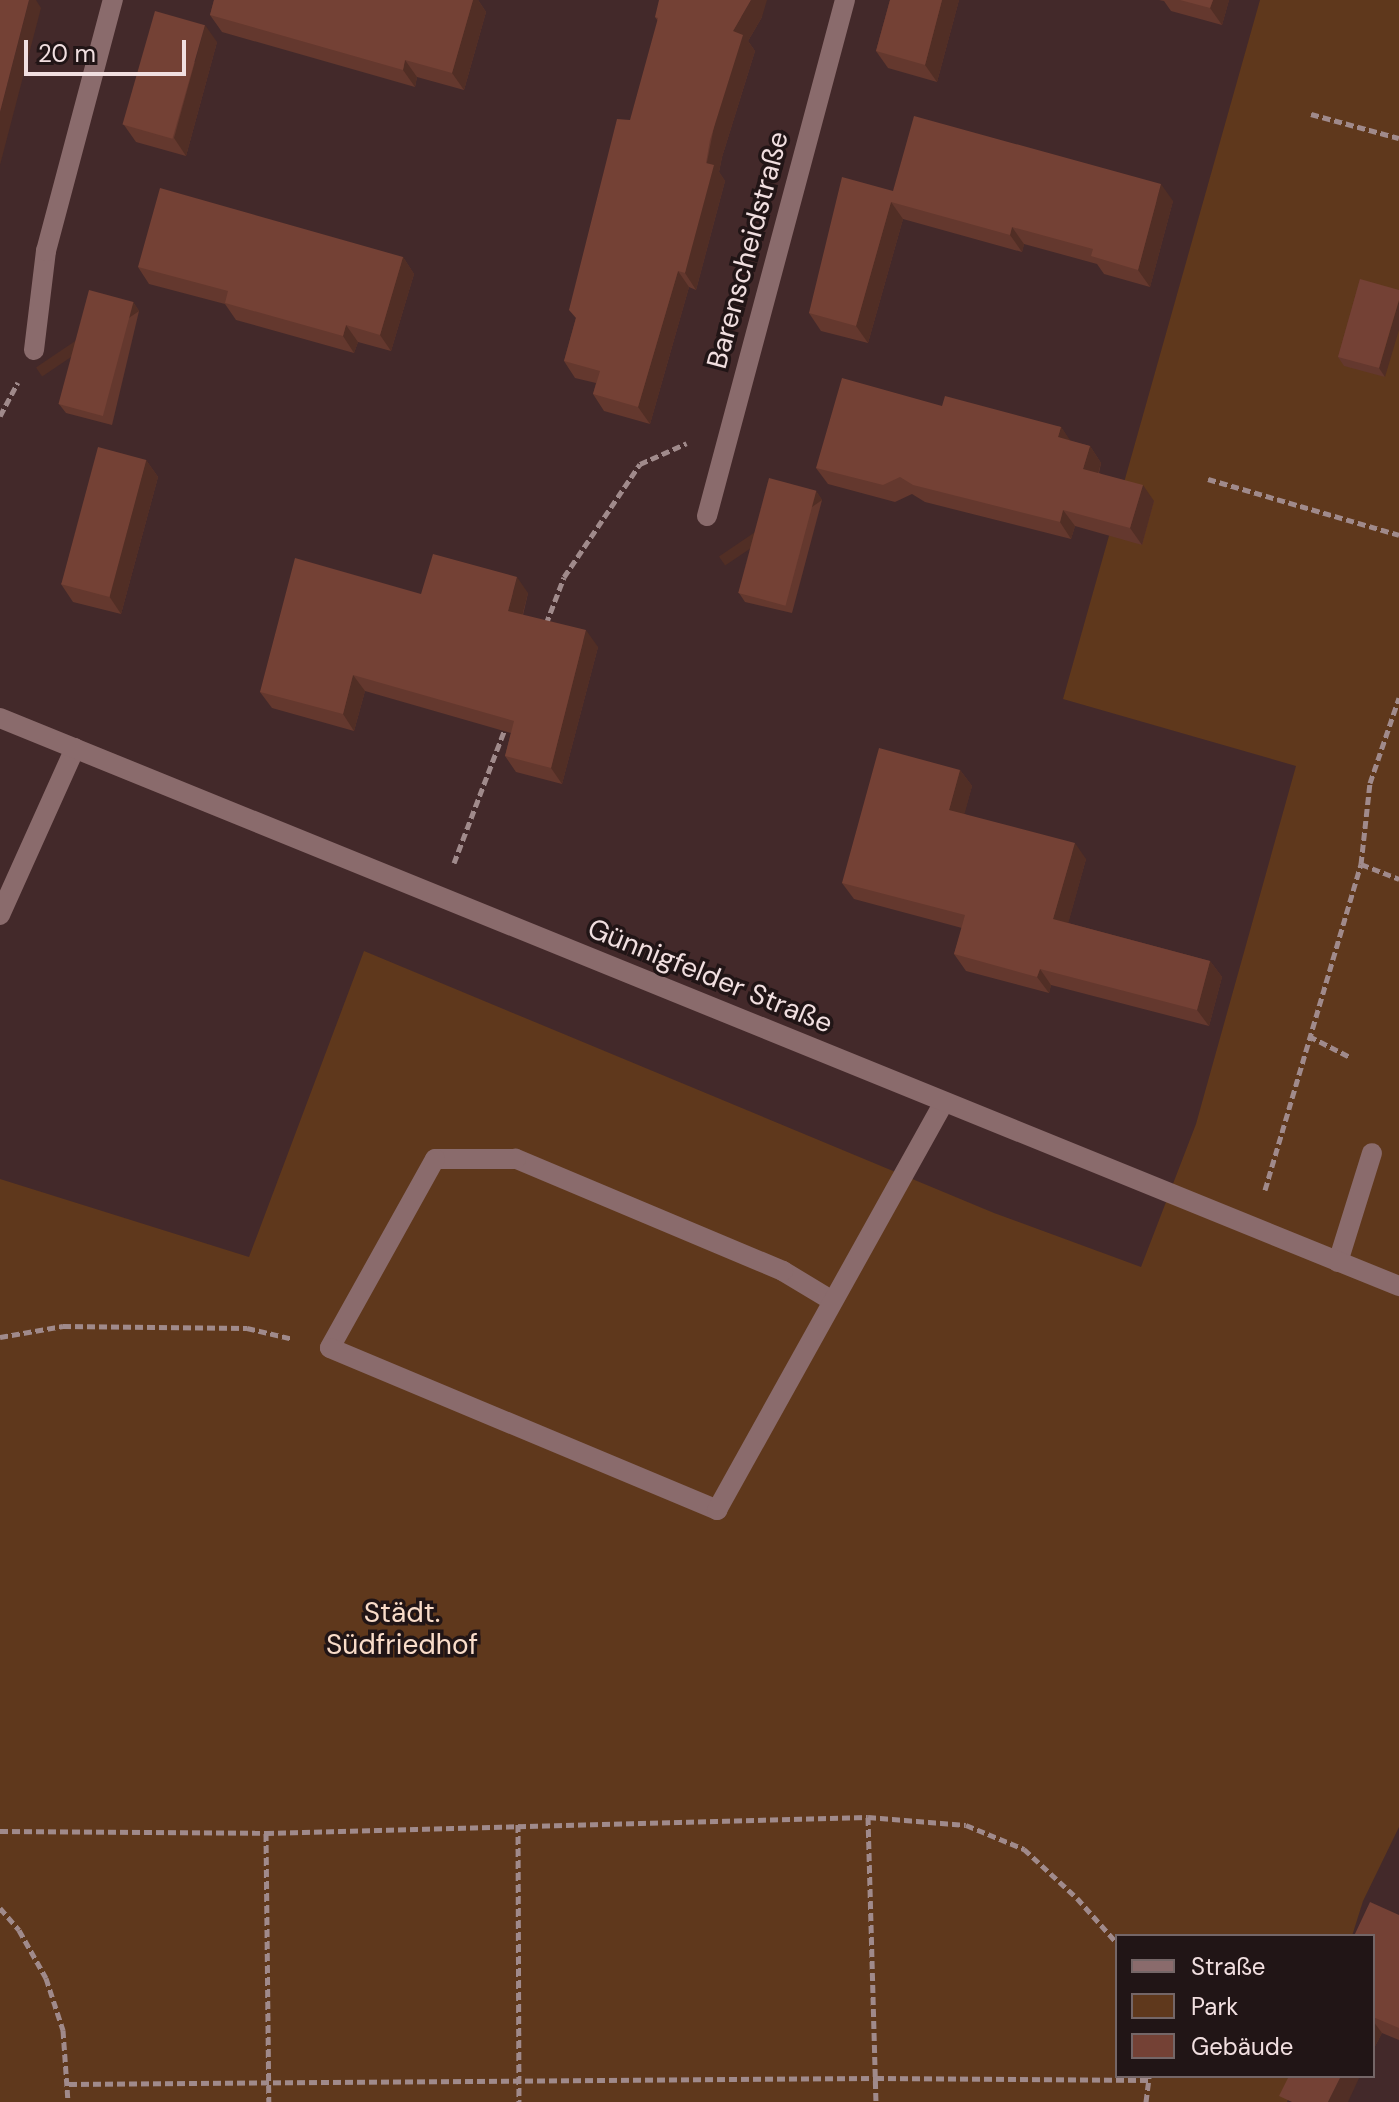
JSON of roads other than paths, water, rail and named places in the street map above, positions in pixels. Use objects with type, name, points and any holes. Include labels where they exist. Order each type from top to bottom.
[{"type":"street","points":[[34,350],[46,251],[113,0]]},
{"type":"street","name":"Barenscheidstraße","points":[[707,516],[845,0]]},
{"type":"street","name":"Günnigfelder Straße","points":[[0,718],[1399,1286]]},
{"type":"street","points":[[0,915],[75,748]]},
{"type":"street","points":[[831,1300],[783,1271],[516,1159],[435,1159],[330,1348],[717,1510],[831,1300],[944,1102]]},
{"type":"street","points":[[1338,1262],[1372,1153]]},
{"type":"park label","name":"Städt. Südfriedhof","points":[[402,1629]]}]
